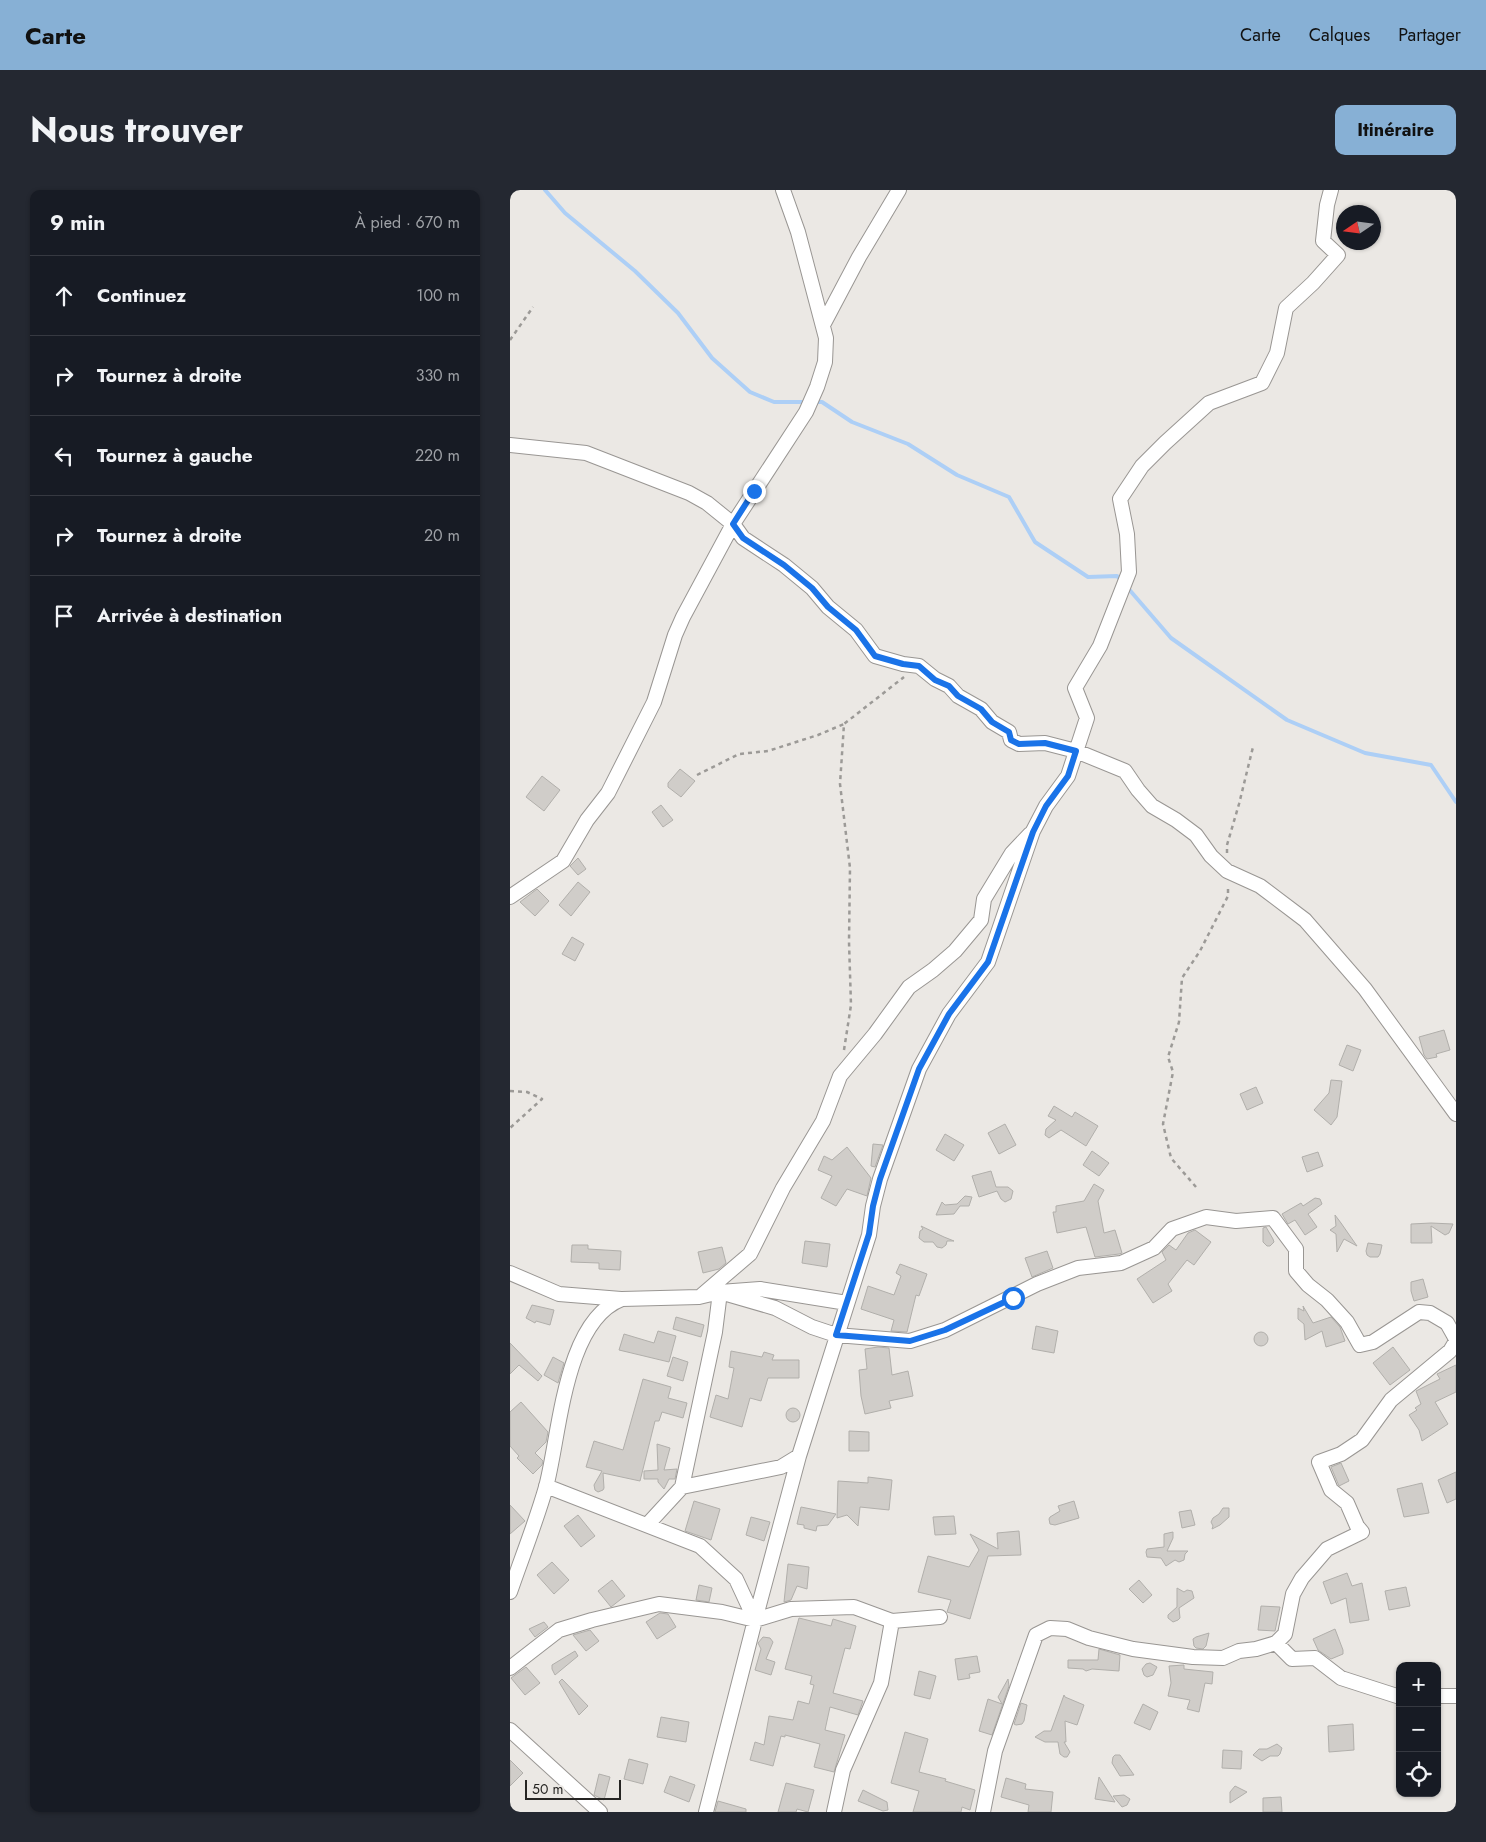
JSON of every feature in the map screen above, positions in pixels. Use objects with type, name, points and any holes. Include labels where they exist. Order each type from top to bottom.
[{"type":"street","points":[[510,896],[563,861],[588,820],[608,793],[654,702],[675,635],[683,617],[702,586],[733,524],[806,412],[825,362],[826,338],[798,232],[783,190]]},
{"type":"street","points":[[823,324],[859,257],[899,190]]},
{"type":"street","points":[[706,1812],[799,1456],[869,1234],[873,1206],[880,1179],[919,1069],[949,1014],[988,962],[1033,832],[1046,806],[1068,776],[1087,718],[1075,688],[1100,646],[1129,572],[1126,534],[1120,499],[1142,466],[1209,403],[1262,383],[1277,353],[1286,308],[1313,283],[1338,255],[1323,240],[1327,205],[1331,190]]},
{"type":"street","points":[[510,445],[586,453],[707,503],[733,524],[743,538],[784,565],[812,588],[832,611],[856,630],[875,656],[903,664],[919,666],[935,680],[949,686],[958,696],[981,709],[992,722],[1009,732],[1011,740],[1019,744],[1045,743],[1076,751],[1125,771],[1152,806],[1176,820],[1196,836],[1211,856],[1228,871],[1260,886],[1305,920],[1365,989],[1456,1114]]},
{"type":"street","points":[[699,1297],[750,1254],[783,1188],[822,1121],[840,1076],[875,1034],[909,987],[933,970],[955,950],[981,920],[984,899],[1012,853],[1033,832]]},
{"type":"street","points":[[720,1292],[775,1308],[812,1327],[836,1335],[910,1341],[945,1330],[1037,1284],[1078,1268],[1121,1263],[1154,1248],[1172,1229],[1206,1217],[1236,1221],[1273,1218],[1296,1249],[1296,1271],[1347,1322],[1360,1345],[1373,1342],[1419,1312],[1430,1313],[1447,1323],[1456,1340],[1450,1351],[1391,1400],[1362,1440],[1341,1454],[1319,1462],[1332,1490],[1347,1503],[1356,1526],[1362,1532],[1327,1549],[1302,1578],[1292,1594],[1285,1634],[1276,1643],[1256,1649],[1239,1651],[1223,1658],[1193,1657],[1133,1649],[1089,1638],[1067,1629],[1050,1628],[1036,1635],[995,1751],[983,1812]]},
{"type":"street","points":[[510,1273],[559,1294],[622,1299],[699,1297],[720,1292],[760,1289],[847,1303]]},
{"type":"street","points":[[648,1524],[682,1487],[714,1332],[720,1292]]},
{"type":"street","points":[[510,1592],[546,1486],[563,1398],[580,1344],[594,1319],[611,1303],[622,1299]]},
{"type":"street","points":[[682,1487],[781,1467],[799,1456]]},
{"type":"street","points":[[546,1486],[648,1524],[700,1546],[736,1579],[755,1620]]},
{"type":"street","points":[[510,1668],[559,1630],[659,1604],[722,1612],[755,1620],[791,1608],[854,1608],[892,1621],[940,1617]]},
{"type":"street","points":[[834,1812],[843,1770],[881,1682],[892,1621]]},
{"type":"street","points":[[1276,1643],[1292,1659],[1315,1658],[1341,1678],[1396,1696]]},
{"type":"street","points":[[1441,1696],[1456,1696]]},
{"type":"street","points":[[510,1730],[600,1812]]},
{"type":"path","points":[[510,340],[533,307]]},
{"type":"path","points":[[697,775],[739,754],[768,751],[818,735],[844,724],[919,666]]},
{"type":"path","points":[[840,1076],[850,1005],[850,868],[840,784],[844,724]]},
{"type":"path","points":[[1196,1186],[1172,1158],[1163,1124],[1173,1072],[1168,1057],[1179,1022],[1182,978],[1200,951],[1228,896],[1227,845],[1240,804],[1253,747]]},
{"type":"path","points":[[510,1091],[527,1092],[542,1099],[510,1128]]},
{"type":"building","points":[[680,769],[695,781],[681,797],[668,787],[668,783]]},
{"type":"building","points":[[542,776],[560,790],[544,811],[526,797]]},
{"type":"building","points":[[661,805],[673,820],[663,827],[652,812]]},
{"type":"building","points":[[578,858],[586,869],[578,875],[570,866]]},
{"type":"building","points":[[578,882],[590,892],[571,916],[559,905]]},
{"type":"building","points":[[537,889],[549,901],[535,916],[520,902]]},
{"type":"building","points":[[572,937],[584,944],[575,961],[562,954]]},
{"type":"building","points":[[1444,1030],[1450,1050],[1436,1054],[1437,1057],[1427,1059],[1419,1037]]},
{"type":"building","points":[[1347,1045],[1361,1050],[1353,1071],[1339,1065]]},
{"type":"building","points":[[1331,1080],[1342,1081],[1337,1117],[1331,1125],[1314,1110],[1329,1093]]},
{"type":"building","points":[[1256,1087],[1263,1103],[1247,1110],[1240,1094]]},
{"type":"building","points":[[1054,1106],[1072,1117],[1075,1112],[1098,1126],[1086,1146],[1061,1130],[1049,1138],[1045,1135],[1046,1129],[1056,1120],[1048,1116]]},
{"type":"building","points":[[1005,1124],[1016,1145],[999,1154],[988,1133]]},
{"type":"building","points":[[945,1134],[964,1145],[954,1161],[936,1150]]},
{"type":"building","points":[[873,1144],[883,1145],[875,1167],[871,1166]]},
{"type":"building","points":[[847,1147],[871,1178],[867,1196],[847,1189],[836,1206],[821,1198],[832,1176],[818,1170],[824,1156],[832,1160]]},
{"type":"building","points":[[1092,1151],[1109,1163],[1099,1176],[1083,1165]]},
{"type":"building","points":[[1318,1152],[1323,1166],[1307,1172],[1302,1157]]},
{"type":"building","points":[[991,1171],[996,1187],[1008,1187],[1013,1191],[1011,1199],[1005,1202],[997,1191],[979,1197],[972,1176]]},
{"type":"building","points":[[1094,1184],[1104,1190],[1098,1201],[1104,1233],[1115,1230],[1122,1253],[1095,1257],[1086,1227],[1057,1233],[1053,1212],[1056,1212],[1056,1206],[1084,1201]]},
{"type":"building","points":[[965,1196],[972,1197],[969,1206],[960,1206],[954,1214],[936,1215],[942,1202],[945,1205],[957,1204]]},
{"type":"building","points":[[1315,1198],[1320,1199],[1322,1204],[1308,1214],[1317,1227],[1305,1235],[1295,1220],[1288,1224],[1282,1214],[1301,1203],[1303,1206]]},
{"type":"building","points":[[1335,1215],[1357,1246],[1344,1239],[1337,1252],[1336,1234],[1330,1230],[1336,1226]]},
{"type":"building","points":[[1411,1224],[1453,1224],[1449,1233],[1445,1235],[1431,1226],[1432,1243],[1411,1243]]},
{"type":"building","points":[[921,1226],[954,1241],[947,1241],[946,1245],[942,1248],[937,1247],[933,1242],[924,1242],[919,1238],[920,1231],[923,1229]]},
{"type":"building","points":[[1266,1227],[1274,1242],[1270,1246],[1263,1242],[1263,1228]]},
{"type":"building","points":[[1195,1230],[1211,1242],[1194,1265],[1187,1260],[1168,1284],[1172,1291],[1153,1303],[1137,1279],[1166,1260],[1162,1252],[1169,1245],[1176,1250],[1188,1233]]},
{"type":"building","points":[[805,1241],[830,1244],[827,1267],[802,1263]]},
{"type":"building","points":[[1368,1243],[1382,1245],[1378,1257],[1367,1255]]},
{"type":"building","points":[[572,1245],[588,1245],[588,1249],[621,1251],[620,1270],[599,1269],[599,1263],[571,1262]]},
{"type":"building","points":[[722,1247],[726,1263],[719,1269],[703,1273],[698,1252]]},
{"type":"building","points":[[1047,1251],[1053,1268],[1032,1277],[1025,1258]]},
{"type":"building","points":[[900,1264],[927,1274],[919,1296],[916,1295],[907,1332],[891,1331],[894,1320],[861,1309],[868,1286],[894,1295],[901,1276],[896,1273]]},
{"type":"building","points":[[1423,1279],[1428,1297],[1414,1301],[1411,1282]]},
{"type":"building","points":[[532,1305],[554,1310],[550,1325],[536,1321],[535,1323],[526,1318]]},
{"type":"building","points":[[1303,1306],[1313,1323],[1331,1317],[1340,1327],[1345,1341],[1326,1347],[1322,1331],[1305,1340],[1304,1324],[1298,1319],[1298,1308],[1304,1311]]},
{"type":"building","points":[[676,1317],[704,1325],[701,1337],[673,1329]]},
{"type":"building","points":[[1036,1326],[1058,1331],[1054,1353],[1032,1349]]},
{"type":"building","points":[[658,1331],[676,1336],[669,1362],[619,1350],[624,1334],[654,1343]]},
{"type":"building","points":[[1258,1332],[1264,1332],[1268,1339],[1264,1346],[1258,1346],[1254,1342],[1254,1336]]},
{"type":"building","points":[[510,1343],[542,1376],[538,1381],[519,1365],[510,1374]]},
{"type":"building","points":[[1393,1347],[1410,1370],[1390,1385],[1373,1363]]},
{"type":"building","points":[[889,1348],[892,1375],[908,1371],[913,1396],[889,1401],[891,1408],[865,1414],[861,1396],[859,1370],[867,1369],[865,1349]]},
{"type":"building","points":[[731,1351],[762,1357],[764,1352],[774,1355],[772,1360],[799,1360],[799,1378],[768,1378],[761,1401],[750,1398],[742,1427],[710,1417],[716,1395],[728,1399],[734,1368],[729,1367]]},
{"type":"building","points":[[553,1357],[564,1363],[558,1383],[544,1375]]},
{"type":"building","points":[[673,1357],[688,1362],[683,1381],[667,1376]]},
{"type":"building","points":[[1456,1365],[1456,1392],[1435,1402],[1448,1424],[1422,1441],[1419,1430],[1409,1415],[1417,1410],[1415,1408],[1421,1404],[1416,1391],[1440,1379],[1437,1374]]},
{"type":"building","points":[[643,1379],[671,1387],[668,1398],[687,1403],[683,1418],[662,1412],[659,1421],[655,1421],[640,1481],[603,1473],[604,1488],[598,1492],[595,1490],[594,1485],[602,1471],[586,1467],[594,1441],[623,1450]]},
{"type":"building","points":[[521,1402],[548,1432],[546,1442],[535,1453],[543,1461],[542,1465],[533,1474],[517,1458],[519,1456],[510,1446],[510,1412]]},
{"type":"building","points":[[793,1408],[798,1410],[800,1415],[798,1420],[793,1422],[788,1420],[786,1415],[788,1410]]},
{"type":"building","points":[[849,1431],[869,1432],[869,1451],[849,1451]]},
{"type":"building","points":[[657,1444],[670,1448],[664,1470],[677,1469],[675,1479],[669,1479],[664,1489],[658,1482],[658,1479],[644,1479],[644,1471],[658,1470]]},
{"type":"building","points":[[1341,1463],[1349,1481],[1339,1486],[1331,1467]]},
{"type":"building","points":[[1456,1472],[1456,1499],[1447,1503],[1438,1480]]},
{"type":"building","points":[[868,1477],[892,1480],[889,1510],[860,1507],[858,1526],[847,1515],[837,1518],[838,1481],[868,1483]]},
{"type":"building","points":[[1422,1483],[1429,1513],[1404,1517],[1397,1489]]},
{"type":"building","points":[[694,1501],[720,1509],[711,1540],[685,1531]]},
{"type":"building","points":[[1074,1501],[1079,1518],[1055,1525],[1050,1524],[1050,1517],[1060,1511],[1058,1506]]},
{"type":"building","points":[[510,1505],[525,1521],[510,1534]]},
{"type":"building","points":[[801,1507],[836,1514],[828,1525],[817,1526],[816,1531],[797,1524]]},
{"type":"building","points":[[1223,1508],[1229,1508],[1229,1517],[1212,1529],[1211,1522],[1213,1518]]},
{"type":"building","points":[[1191,1510],[1195,1525],[1182,1528],[1179,1512]]},
{"type":"building","points":[[578,1515],[595,1536],[581,1547],[564,1526]]},
{"type":"building","points":[[954,1516],[956,1534],[935,1535],[933,1517]]},
{"type":"building","points":[[751,1517],[770,1522],[764,1541],[746,1535]]},
{"type":"building","points":[[1019,1531],[1021,1555],[988,1556],[970,1619],[947,1612],[951,1600],[918,1592],[928,1556],[969,1567],[979,1550],[970,1534],[998,1549],[997,1533]]},
{"type":"building","points":[[1173,1532],[1173,1538],[1167,1551],[1188,1551],[1185,1554],[1184,1560],[1179,1562],[1175,1560],[1166,1566],[1161,1558],[1147,1557],[1147,1549],[1164,1547],[1164,1534]]},
{"type":"building","points":[[552,1562],[569,1580],[554,1594],[537,1575]]},
{"type":"building","points":[[788,1564],[809,1567],[807,1589],[797,1586],[791,1600],[784,1602]]},
{"type":"building","points":[[1347,1573],[1352,1586],[1362,1583],[1369,1620],[1350,1623],[1346,1598],[1331,1604],[1323,1582]]},
{"type":"building","points":[[612,1580],[625,1596],[611,1607],[598,1591]]},
{"type":"building","points":[[1139,1580],[1152,1595],[1143,1603],[1129,1589]]},
{"type":"building","points":[[699,1585],[712,1588],[709,1602],[696,1600]]},
{"type":"building","points":[[1406,1587],[1410,1606],[1389,1610],[1385,1591]]},
{"type":"building","points":[[1177,1588],[1184,1592],[1187,1590],[1192,1591],[1194,1598],[1179,1608],[1180,1618],[1173,1622],[1168,1618],[1168,1615],[1177,1607]]},
{"type":"building","points":[[1261,1606],[1280,1607],[1275,1631],[1258,1630]]},
{"type":"building","points":[[660,1613],[668,1614],[676,1627],[657,1639],[646,1622]]},
{"type":"building","points":[[799,1618],[831,1626],[833,1619],[856,1626],[850,1649],[845,1648],[833,1693],[863,1701],[858,1715],[830,1707],[825,1730],[845,1735],[834,1772],[814,1767],[820,1744],[785,1735],[785,1737],[781,1736],[773,1766],[750,1760],[755,1742],[764,1745],[769,1716],[793,1720],[798,1701],[809,1704],[814,1685],[810,1684],[812,1676],[785,1669]]},
{"type":"building","points":[[544,1622],[548,1627],[535,1637],[529,1629]]},
{"type":"building","points":[[1335,1629],[1343,1654],[1331,1659],[1318,1650],[1313,1639]]},
{"type":"building","points":[[590,1630],[599,1641],[586,1651],[573,1635]]},
{"type":"building","points":[[1209,1633],[1206,1646],[1203,1649],[1194,1646],[1193,1639]]},
{"type":"building","points":[[763,1637],[770,1638],[773,1642],[766,1659],[775,1662],[771,1675],[755,1670],[761,1649],[758,1643]]},
{"type":"building","points":[[1099,1649],[1120,1655],[1119,1671],[1092,1669],[1086,1671],[1068,1668],[1068,1660],[1098,1660]]},
{"type":"building","points":[[575,1651],[578,1656],[555,1675],[552,1665]]},
{"type":"building","points":[[977,1656],[980,1672],[969,1674],[970,1678],[958,1680],[955,1659]]},
{"type":"building","points":[[1150,1663],[1157,1667],[1153,1675],[1147,1677],[1142,1669],[1146,1664]]},
{"type":"building","points":[[1184,1665],[1184,1669],[1213,1672],[1212,1684],[1205,1683],[1199,1712],[1187,1709],[1190,1700],[1168,1696],[1171,1683],[1169,1666]]},
{"type":"building","points":[[526,1667],[540,1683],[525,1695],[511,1678]]},
{"type":"building","points":[[919,1671],[936,1676],[930,1699],[914,1695]]},
{"type":"building","points":[[562,1679],[588,1706],[579,1715],[559,1682]]},
{"type":"building","points":[[1008,1679],[1009,1686],[992,1735],[979,1731],[988,1699],[1002,1704],[998,1697]]},
{"type":"building","points":[[1064,1695],[1084,1705],[1077,1725],[1065,1721],[1066,1742],[1064,1742],[1070,1752],[1067,1757],[1060,1754],[1058,1742],[1045,1742],[1035,1737],[1044,1731],[1051,1731]]},
{"type":"building","points":[[1021,1703],[1027,1705],[1024,1721],[1022,1724],[1016,1725],[1014,1724]]},
{"type":"building","points":[[1143,1704],[1158,1712],[1150,1730],[1134,1723]]},
{"type":"building","points":[[661,1717],[689,1722],[686,1742],[657,1737]]},
{"type":"building","points":[[1353,1724],[1354,1750],[1329,1752],[1328,1726]]},
{"type":"building","points":[[905,1732],[928,1739],[919,1772],[946,1779],[945,1781],[975,1790],[970,1810],[962,1807],[961,1812],[913,1812],[919,1791],[891,1783]]},
{"type":"building","points":[[1277,1744],[1282,1748],[1278,1756],[1270,1756],[1262,1761],[1253,1755],[1259,1749],[1267,1749]]},
{"type":"building","points":[[1223,1750],[1242,1751],[1241,1769],[1222,1768]]},
{"type":"building","points":[[1115,1755],[1120,1755],[1134,1775],[1120,1776],[1112,1763]]},
{"type":"building","points":[[629,1759],[648,1764],[643,1784],[624,1779]]},
{"type":"building","points":[[510,1760],[523,1773],[510,1786]]},
{"type":"building","points":[[599,1774],[610,1777],[604,1800],[594,1795]]},
{"type":"building","points":[[670,1776],[695,1785],[689,1802],[664,1792]]},
{"type":"building","points":[[1099,1777],[1115,1802],[1095,1799]]},
{"type":"building","points":[[1006,1778],[1026,1784],[1025,1789],[1053,1792],[1051,1812],[1028,1812],[1029,1805],[1001,1797]]},
{"type":"building","points":[[786,1783],[814,1790],[808,1812],[797,1809],[796,1812],[778,1812]]},
{"type":"building","points":[[1235,1786],[1247,1792],[1230,1803],[1230,1792]]},
{"type":"building","points":[[863,1790],[887,1802],[888,1810],[883,1811],[858,1801]]},
{"type":"building","points":[[1124,1795],[1130,1799],[1127,1805],[1122,1807],[1113,1796]]},
{"type":"building","points":[[1281,1797],[1282,1812],[1263,1812],[1263,1798]]},
{"type":"building","points":[[718,1801],[746,1809],[746,1812],[715,1812]]},
{"type":"waterway","points":[[545,190],[565,213],[635,271],[678,313],[712,358],[750,392],[774,402],[808,402]]},
{"type":"waterway","points":[[815,402],[822,402],[852,422],[908,444],[957,475],[1009,497],[1035,542],[1088,577],[1117,576],[1123,582]]},
{"type":"waterway","points":[[1127,587],[1171,638],[1287,720],[1365,753],[1431,765],[1456,802]]},
{"type":"route","points":[[754,491],[733,524],[743,538],[784,565],[812,588],[836,615],[856,630],[875,656],[903,664],[919,666],[935,680],[949,686],[958,696],[981,709],[992,722],[1009,732],[1011,740],[1019,744],[1045,743],[1076,751],[1068,776],[1046,806],[1033,832],[988,962],[949,1014],[936,1041],[919,1069],[880,1179],[873,1206],[869,1234],[836,1335],[910,1341],[945,1330],[1013,1298]]}]
